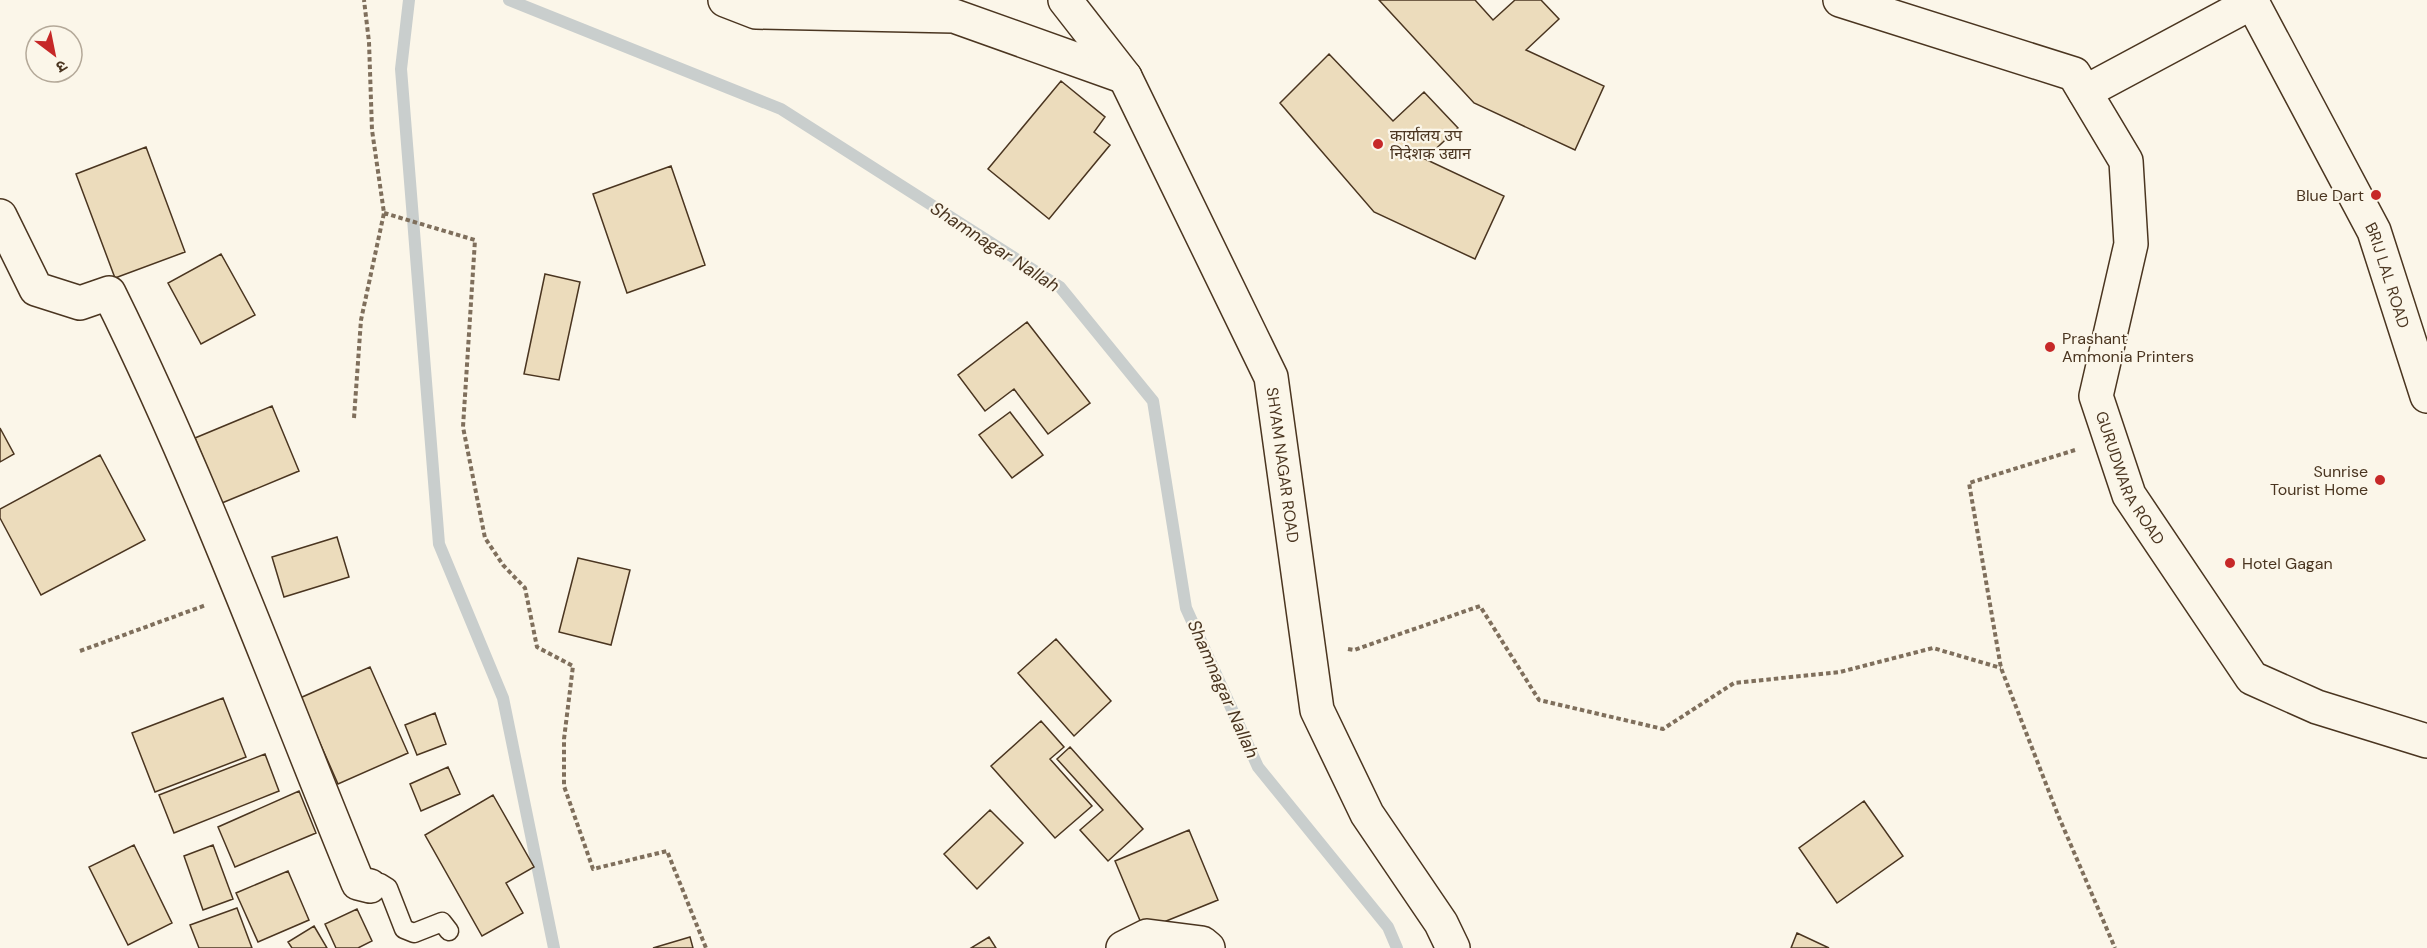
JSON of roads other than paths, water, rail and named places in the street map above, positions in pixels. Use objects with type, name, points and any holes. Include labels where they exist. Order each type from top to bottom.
[{"type":"street","points":[[725,0],[756,12],[954,16],[1125,77]]},
{"type":"street","name":"SHYAM NAGAR ROAD","points":[[1065,0],[1125,77],[1271,377],[1317,710],[1367,814],[1442,923],[1453,948]]},
{"type":"street","name":"GURUDWARA ROAD","points":[[1840,0],[2074,74],[2126,161],[2131,244],[2096,396],[2129,495],[2252,678],[2317,707],[2427,741]]},
{"type":"street","points":[[2085,92],[2252,1]]},
{"type":"street","name":"BRIJ LAL ROAD","points":[[2252,1],[2374,231],[2427,396]]},
{"type":"street","points":[[0,216],[36,289],[80,303],[109,293],[154,384],[243,591],[287,710],[358,883],[370,886]]},
{"type":"street","points":[[1123,948],[1147,936],[1202,943],[1208,948]]},
{"type":"lane","points":[[370,886],[380,883],[387,888],[404,929],[414,933],[442,922],[449,932]]},
{"type":"waterway","points":[[409,0],[401,69],[439,544],[503,698],[554,948]]},
{"type":"waterway","name":"Shamnagar Nallah","points":[[509,0],[781,109],[1060,287],[1153,401],[1186,608],[1258,767],[1388,927],[1397,948]]},
{"type":"place","name":"कार्यालय उप निदेशक उद्यान","points":[[1378,144]]},
{"type":"place","name":"Blue Dart","points":[[2376,195]]},
{"type":"place","name":"Prashant Ammonia Printers","points":[[2050,347]]},
{"type":"place","name":"Sunrise Tourist Home","points":[[2380,480]]},
{"type":"place","name":"Hotel Gagan","points":[[2230,563]]}]
